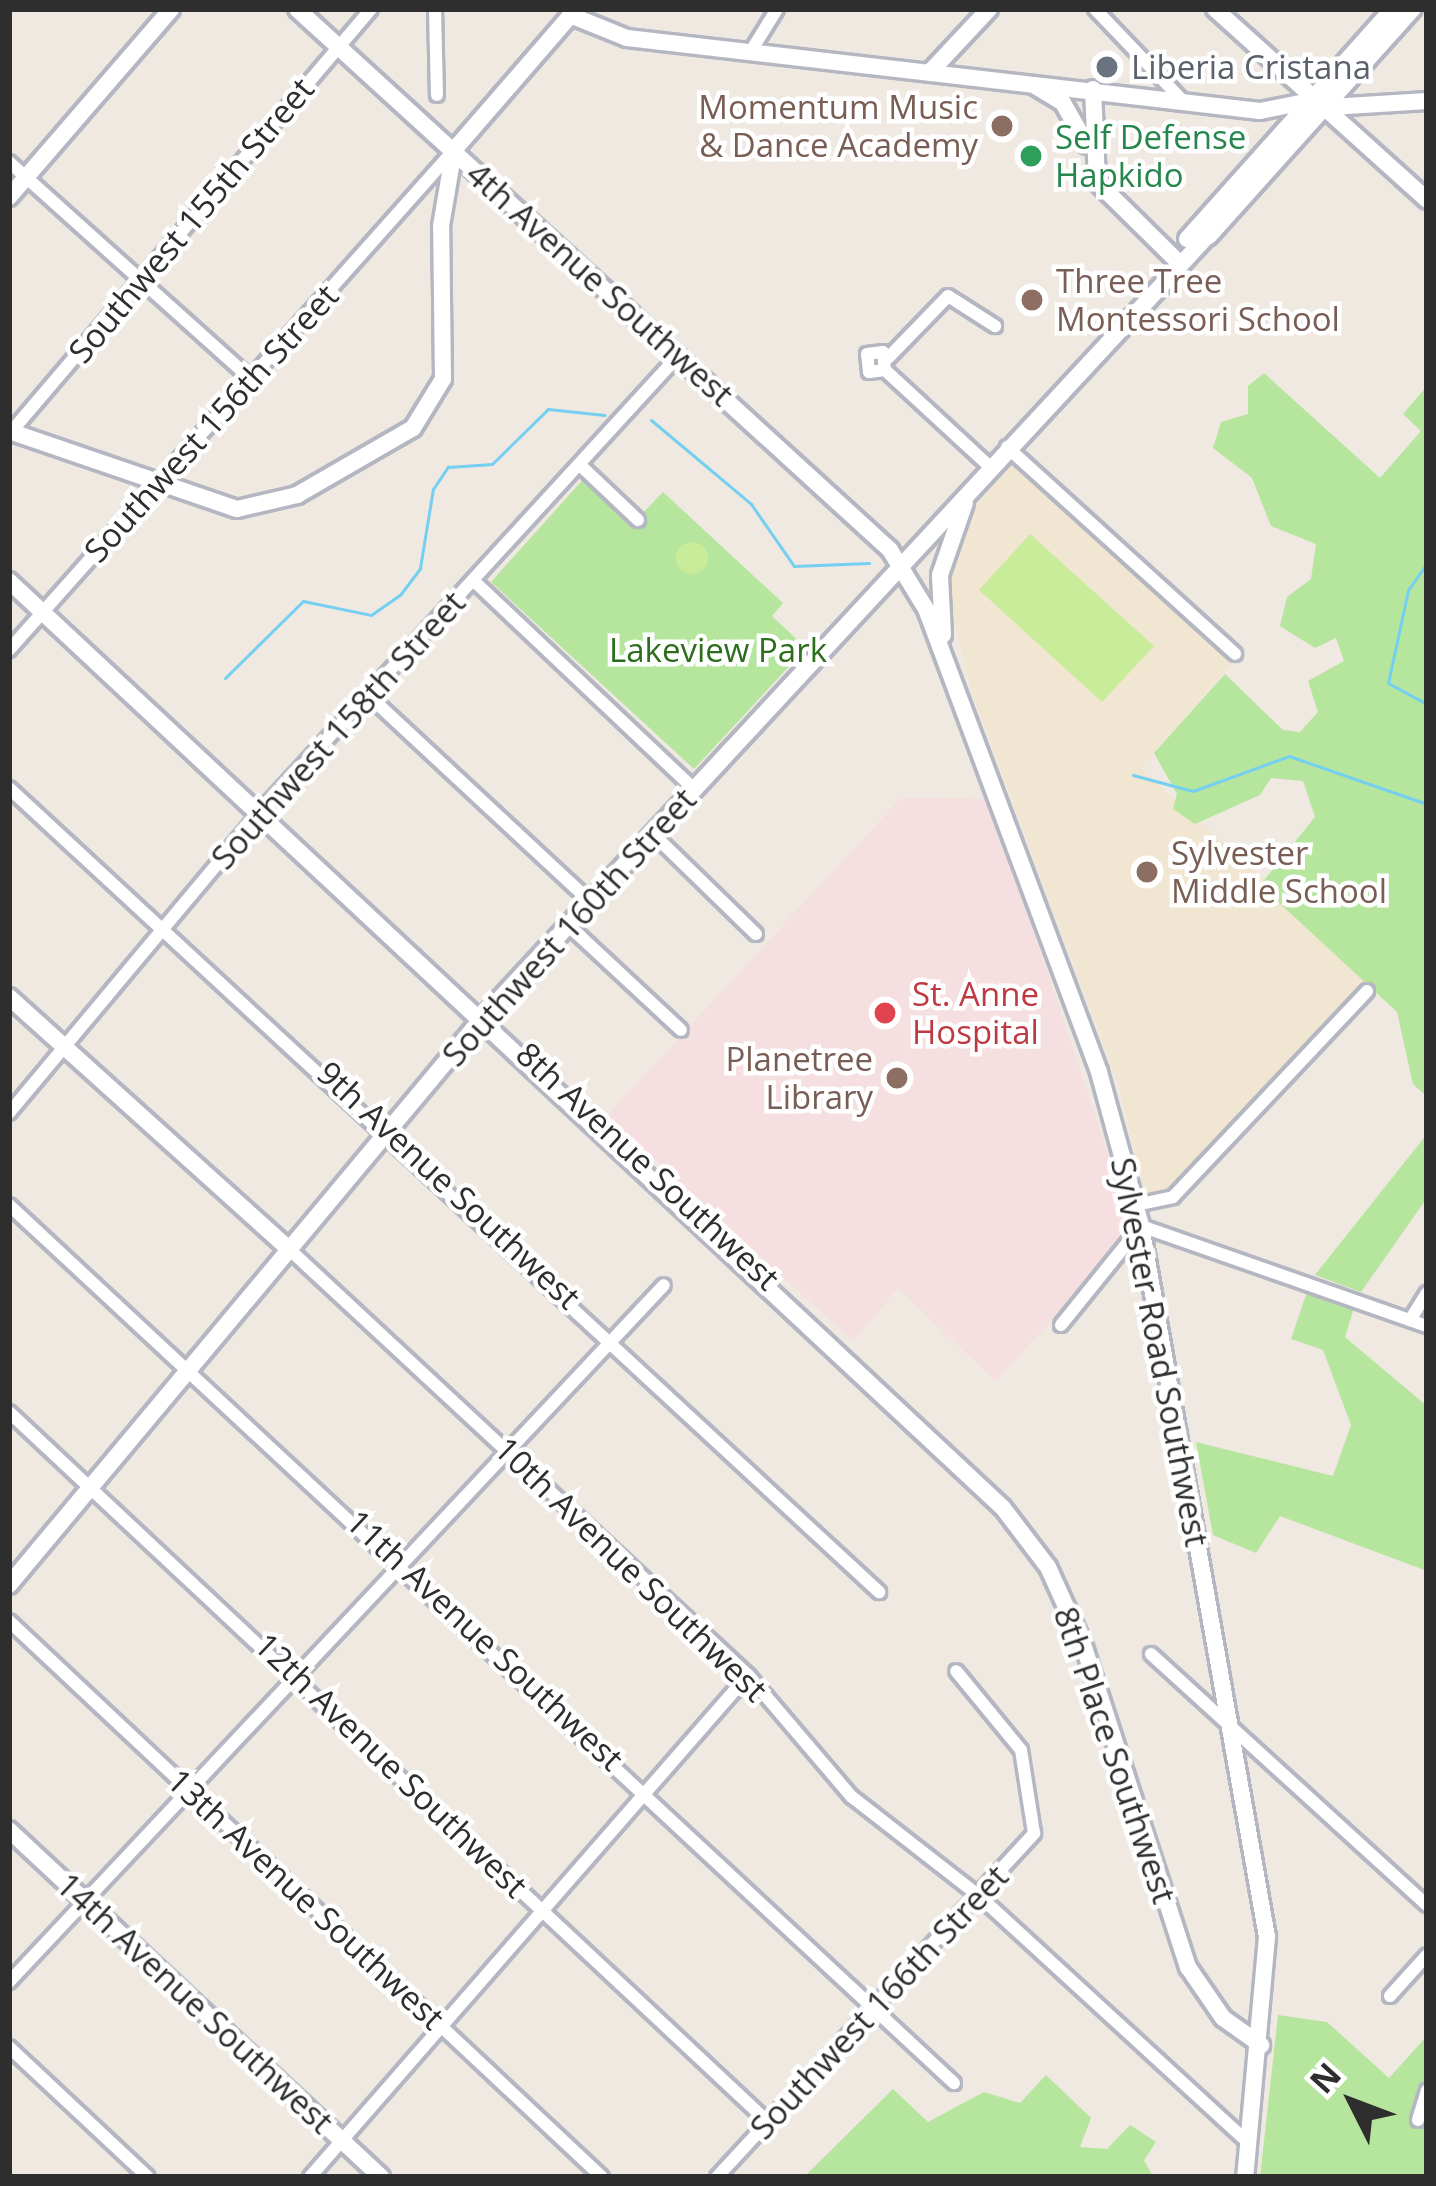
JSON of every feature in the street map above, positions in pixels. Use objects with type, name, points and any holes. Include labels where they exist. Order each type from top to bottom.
[{"type":"street","points":[[9,197],[171,9]]},
{"type":"street","name":"4th Avenue Southwest","points":[[297,9],[901,561]]},
{"type":"street","name":"Southwest 155th Street","points":[[10,431],[371,9]]},
{"type":"street","points":[[435,9],[437,95]]},
{"type":"street","points":[[751,52],[777,9]]},
{"type":"street","points":[[931,71],[988,9]]},
{"type":"street","points":[[1095,9],[1183,100]]},
{"type":"street","points":[[1215,9],[1427,200]]},
{"type":"street","points":[[1320,105],[1393,9]]},
{"type":"street","points":[[1320,105],[1356,76],[1413,9]]},
{"type":"street","points":[[10,431],[205,504],[268,505],[413,428],[442,379],[444,191],[454,150],[569,11],[627,38],[1260,111],[1382,98],[1427,101]]},
{"type":"street","points":[[1356,76],[1382,98]]},
{"type":"street","points":[[1023,81],[1063,104],[1088,149],[1103,192],[1174,259]]},
{"type":"street","points":[[1088,149],[1094,89]]},
{"type":"street","name":"Southwest 160th Street","points":[[1152,288],[1281,138],[1320,105]]},
{"type":"street","name":"Southwest 160th Street","points":[[9,1585],[485,1015],[1152,288],[1213,230],[1320,105]]},
{"type":"street","points":[[1260,111],[1281,138]]},
{"type":"street","name":"Southwest 156th Street","points":[[9,650],[454,150]]},
{"type":"street","points":[[9,163],[250,378]]},
{"type":"street","points":[[411,194],[444,191]]},
{"type":"street","name":"Southwest 160th Street","points":[[1174,259],[1213,230]]},
{"type":"street","points":[[946,659],[945,551],[986,468],[886,364],[948,296],[995,326]]},
{"type":"street","name":"Southwest 158th Street","points":[[9,1113],[262,810],[678,356]]},
{"type":"street","points":[[1006,446],[1235,654]]},
{"type":"street","points":[[580,465],[638,520]]},
{"type":"street","name":"Sylvester Road Southwest","points":[[901,561],[946,659],[1099,1072],[1142,1226],[1267,1937],[1261,2045],[1245,2177]]},
{"type":"street","name":"8th Avenue Southwest","points":[[9,581],[485,1015],[964,1465]]},
{"type":"street","points":[[474,581],[694,789]]},
{"type":"street","points":[[368,695],[590,902]]},
{"type":"street","name":"9th Avenue Southwest","points":[[9,788],[391,1130],[879,1592]]},
{"type":"street","points":[[652,833],[756,934]]},
{"type":"street","points":[[568,925],[681,1030]]},
{"type":"street","points":[[1136,1204],[1173,1197],[1367,991]]},
{"type":"street","name":"10th Avenue Southwest","points":[[9,997],[748,1675],[852,1797],[978,1895],[1250,2143]]},
{"type":"street","name":"11th Avenue Southwest","points":[[9,1204],[404,1562],[954,2083]]},
{"type":"street","points":[[1061,1325],[1142,1226],[1427,1326]]},
{"type":"street","points":[[9,1982],[664,1285]]},
{"type":"street","points":[[1410,1320],[1427,1293]]},
{"type":"street","name":"12th Avenue Southwest","points":[[9,1412],[297,1674],[769,2122]]},
{"type":"street","name":"8th Place Southwest","points":[[964,1465],[1059,1589],[1188,1967],[1223,2018],[1261,2045]]},
{"type":"street","name":"13th Avenue Southwest","points":[[9,1621],[602,2177]]},
{"type":"street","points":[[1150,1654],[1230,1719],[1427,1904]]},
{"type":"street","name":"Southwest 166th Street","points":[[717,2177],[978,1895],[1037,1824],[1015,1738],[956,1671]]},
{"type":"street","points":[[310,2177],[748,1675]]},
{"type":"street","name":"14th Avenue Southwest","points":[[9,1830],[381,2177]]},
{"type":"street","points":[[1390,1996],[1427,1955]]},
{"type":"street","points":[[9,2047],[148,2177]]},
{"type":"street","points":[[1418,2120],[1427,2090]]},
{"type":"shaded area","name":"Sylvester Middle School","points":[[1011,464],[1232,664],[1140,768],[1372,976],[1172,1188],[1146,1197],[1118,1083],[972,693],[947,590],[966,520]]},
{"type":"shaded area","name":"St. Anne Hospital","points":[[901,798],[989,799],[1134,1231],[995,1381],[898,1288],[853,1341],[607,1116]]},
{"type":"green space","points":[[1264,373],[1380,478],[1421,431],[1403,414],[1427,386],[1427,1097],[1413,1084],[1397,1012],[1260,885],[1315,817],[1303,781],[1271,778],[1260,795],[1195,824],[1173,809],[1177,794],[1154,753],[1225,674],[1283,730],[1300,732],[1318,712],[1308,681],[1344,661],[1336,638],[1315,648],[1280,626],[1287,597],[1311,579],[1316,544],[1271,526],[1252,478],[1213,448],[1221,422],[1248,414],[1248,386]]},
{"type":"green space","name":"Lakeview Park","points":[[587,475],[636,520],[663,492],[783,603],[772,616],[806,648],[694,769],[491,582]]},
{"type":"green space","points":[[1030,534],[1154,646],[1102,702],[979,590]]},
{"type":"green space","points":[[692,542],[703,547],[708,558],[703,569],[692,574],[681,569],[676,558],[681,547]]},
{"type":"green space","points":[[1427,1134],[1427,1198],[1361,1292],[1315,1275]]},
{"type":"green space","points":[[1307,1292],[1354,1308],[1345,1337],[1427,1406],[1427,1571],[1280,1516],[1256,1553],[1213,1535],[1196,1442],[1333,1476],[1351,1425],[1323,1350],[1291,1339]]},
{"type":"green space","points":[[1278,2015],[1327,2022],[1389,2078],[1427,2036],[1427,2177],[1260,2177]]},
{"type":"green space","points":[[1046,2075],[1091,2118],[1080,2147],[1107,2149],[1130,2125],[1156,2142],[1144,2160],[1153,2177],[804,2177],[893,2089],[928,2122],[984,2092],[1020,2103]]},
{"type":"waterway","points":[[225,678],[303,601],[371,615],[400,595],[420,568],[433,489],[448,467],[492,464],[548,409],[605,415]]},
{"type":"waterway","points":[[651,420],[751,504],[794,566],[869,563]]},
{"type":"waterway","points":[[1427,563],[1408,590],[1388,683],[1427,704]]},
{"type":"waterway","points":[[1133,775],[1193,791],[1289,756],[1427,804]]},
{"type":"place","name":"Liberia Cristana","points":[[1107,67]]},
{"type":"place","name":"Momentum Music & Dance Academy","points":[[1002,126]]},
{"type":"place","name":"Self Defense Hapkido","points":[[1031,156]]},
{"type":"place","name":"Three Tree Montessori School","points":[[1032,300]]},
{"type":"place","name":"Sylvester Middle School","points":[[1147,872]]},
{"type":"place","name":"St. Anne Hospital","points":[[885,1013]]},
{"type":"place","name":"Planetree Library","points":[[897,1078]]}]
